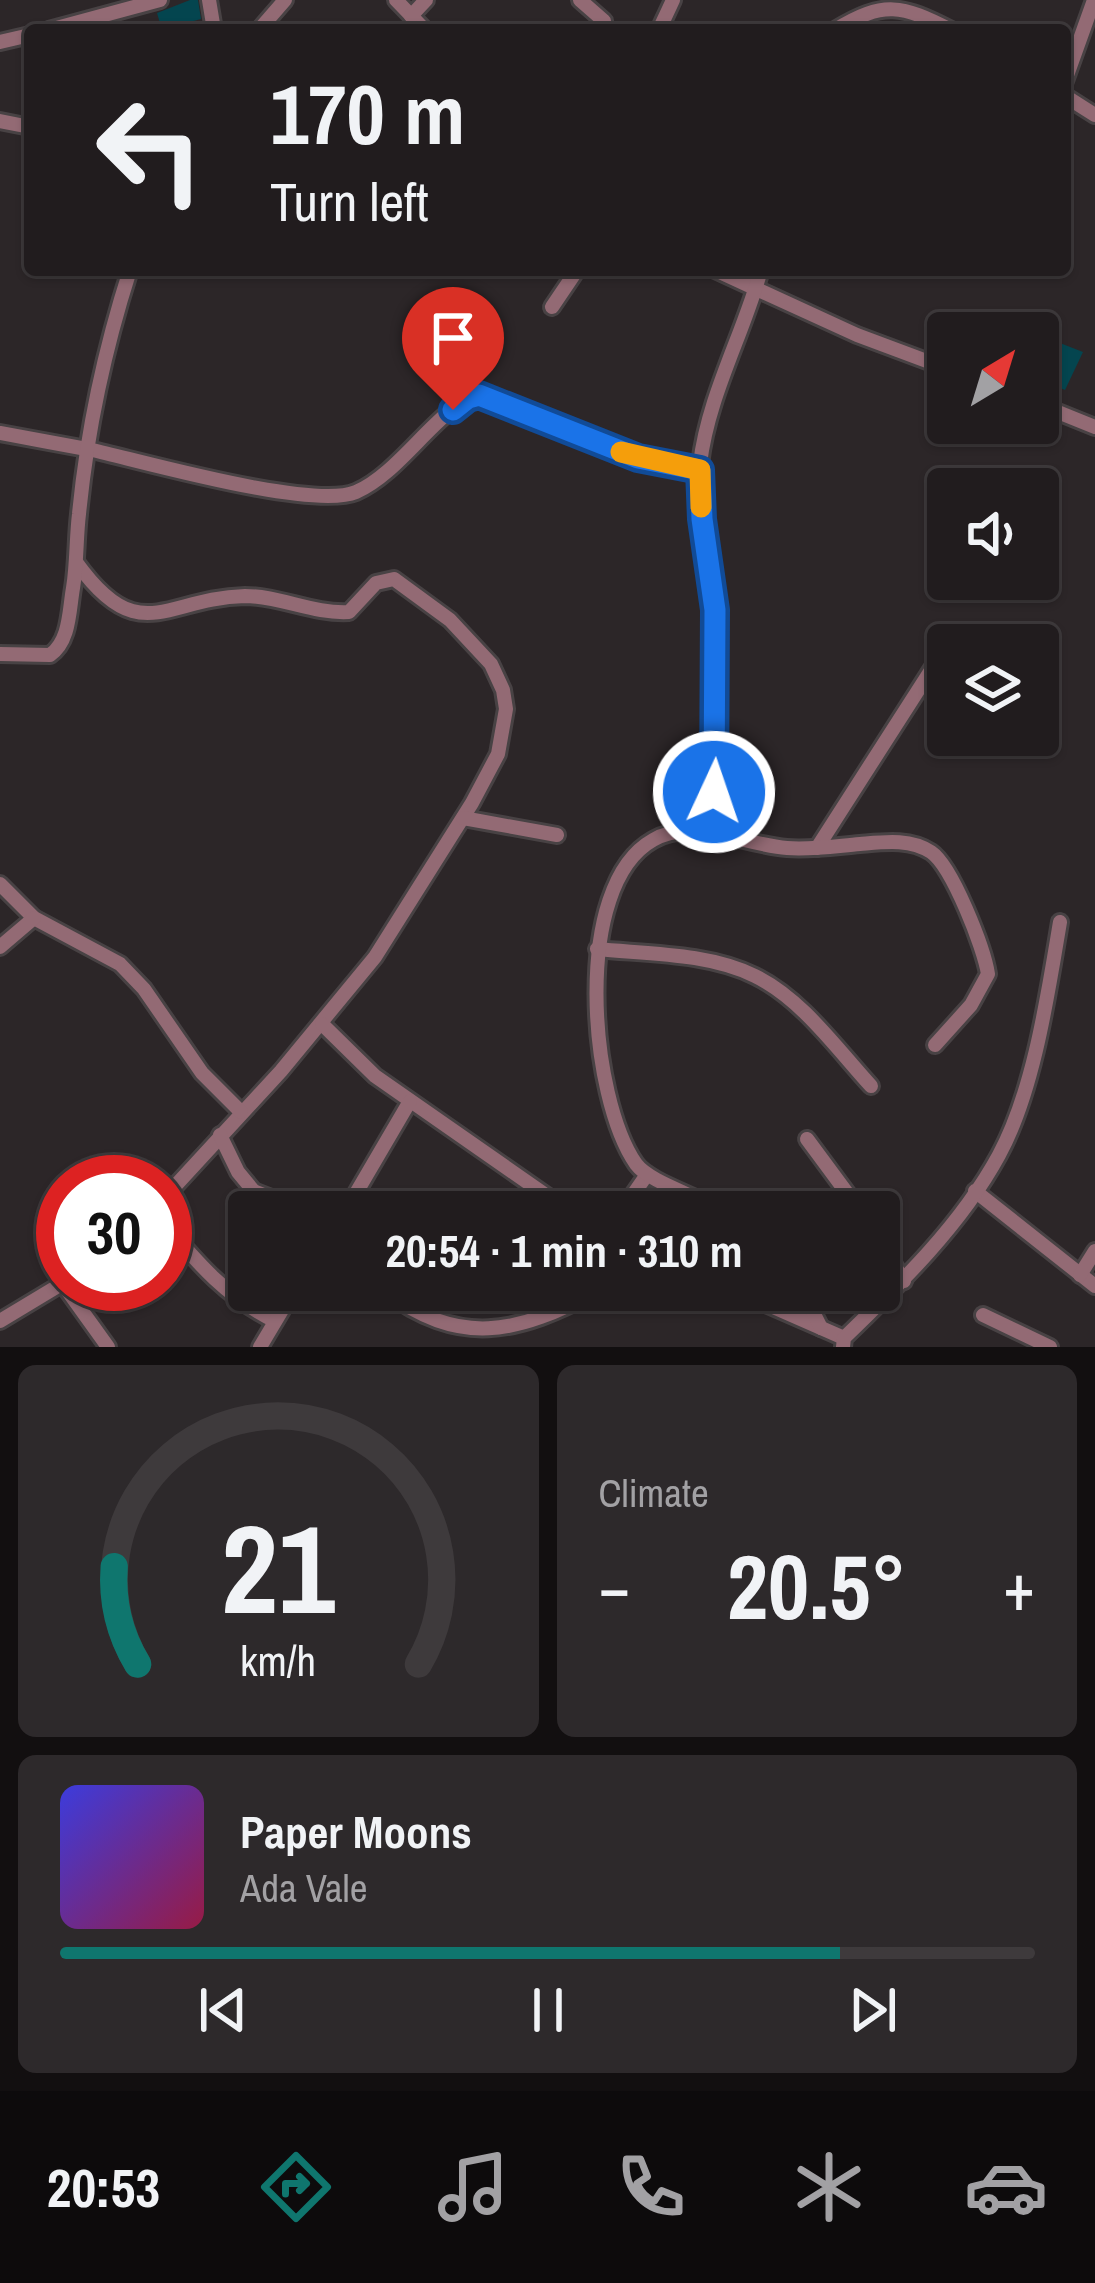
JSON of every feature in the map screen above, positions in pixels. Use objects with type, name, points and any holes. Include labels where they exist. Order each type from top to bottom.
[{"type":"street","points":[[72,24],[160,0]]},
{"type":"street","points":[[265,24],[285,0]]},
{"type":"street","points":[[396,0],[418,24]]},
{"type":"street","points":[[411,16],[426,0]]},
{"type":"street","points":[[580,0],[604,21]]},
{"type":"street","points":[[1071,64],[1094,0]]},
{"type":"street","points":[[846,24],[891,4],[939,24]]},
{"type":"street","points":[[0,654],[50,655],[63,643],[88,450],[112,325],[128,276]]},
{"type":"street","points":[[552,307],[574,276]]},
{"type":"street","points":[[726,276],[927,361]]},
{"type":"street","points":[[711,834],[717,749],[715,629],[700,470],[710,416],[759,276]]},
{"type":"street","points":[[0,433],[241,484],[333,497],[356,492],[391,471],[453,410],[479,395],[638,458],[700,470]]},
{"type":"street","points":[[1059,412],[1095,427]]},
{"type":"street","points":[[76,562],[107,600],[149,614],[242,596],[349,612],[376,583],[389,578],[402,582],[476,644],[503,690],[506,709],[498,754],[375,957],[322,1024],[192,1167]]},
{"type":"street","points":[[817,848],[927,676]]},
{"type":"street","points":[[463,818],[557,835]]},
{"type":"street","points":[[685,1191],[646,1176],[629,1153],[611,1099],[596,993],[597,949],[616,879],[638,850],[667,834],[711,834],[783,848],[894,842],[929,850],[943,863],[983,952],[988,974],[971,1005],[935,1045]]},
{"type":"street","points":[[0,884],[34,918],[119,964],[144,989],[202,1072],[241,1112]]},
{"type":"street","points":[[0,947],[34,918]]},
{"type":"street","points":[[782,1311],[843,1342],[904,1281],[975,1191],[1000,1154],[1013,1120],[1045,1012],[1060,922]]},
{"type":"street","points":[[597,949],[717,963],[754,975],[793,1003],[871,1086]]},
{"type":"street","points":[[322,1024],[375,1076],[541,1191]]},
{"type":"street","points":[[357,1191],[410,1101]]},
{"type":"street","points":[[220,1135],[238,1172],[253,1190]]},
{"type":"street","points":[[806,1139],[845,1191]]},
{"type":"street","points":[[636,1191],[646,1176]]},
{"type":"street","points":[[975,1191],[1095,1286]]},
{"type":"street","points":[[1079,1274],[1095,1251]]},
{"type":"street","points":[[192,1255],[247,1307],[275,1321]]},
{"type":"street","points":[[900,1274],[904,1281]]},
{"type":"street","points":[[0,1321],[36,1299]]},
{"type":"street","points":[[82,1311],[108,1347]]},
{"type":"street","points":[[260,1347],[281,1311]]},
{"type":"street","points":[[405,1311],[443,1335],[475,1340],[500,1337],[555,1311]]},
{"type":"street","points":[[812,1311],[821,1328]]},
{"type":"street","points":[[983,1315],[1050,1347]]},
{"type":"building","points":[[198,0],[201,19],[160,24],[157,13]]},
{"type":"building","points":[[1059,343],[1083,352],[1065,390],[1059,388]]},
{"type":"slow traffic","points":[[621,452],[700,470],[701,507]]},
{"type":"route","points":[[453,410],[479,395],[638,458],[700,470],[715,610],[714,792]]}]
